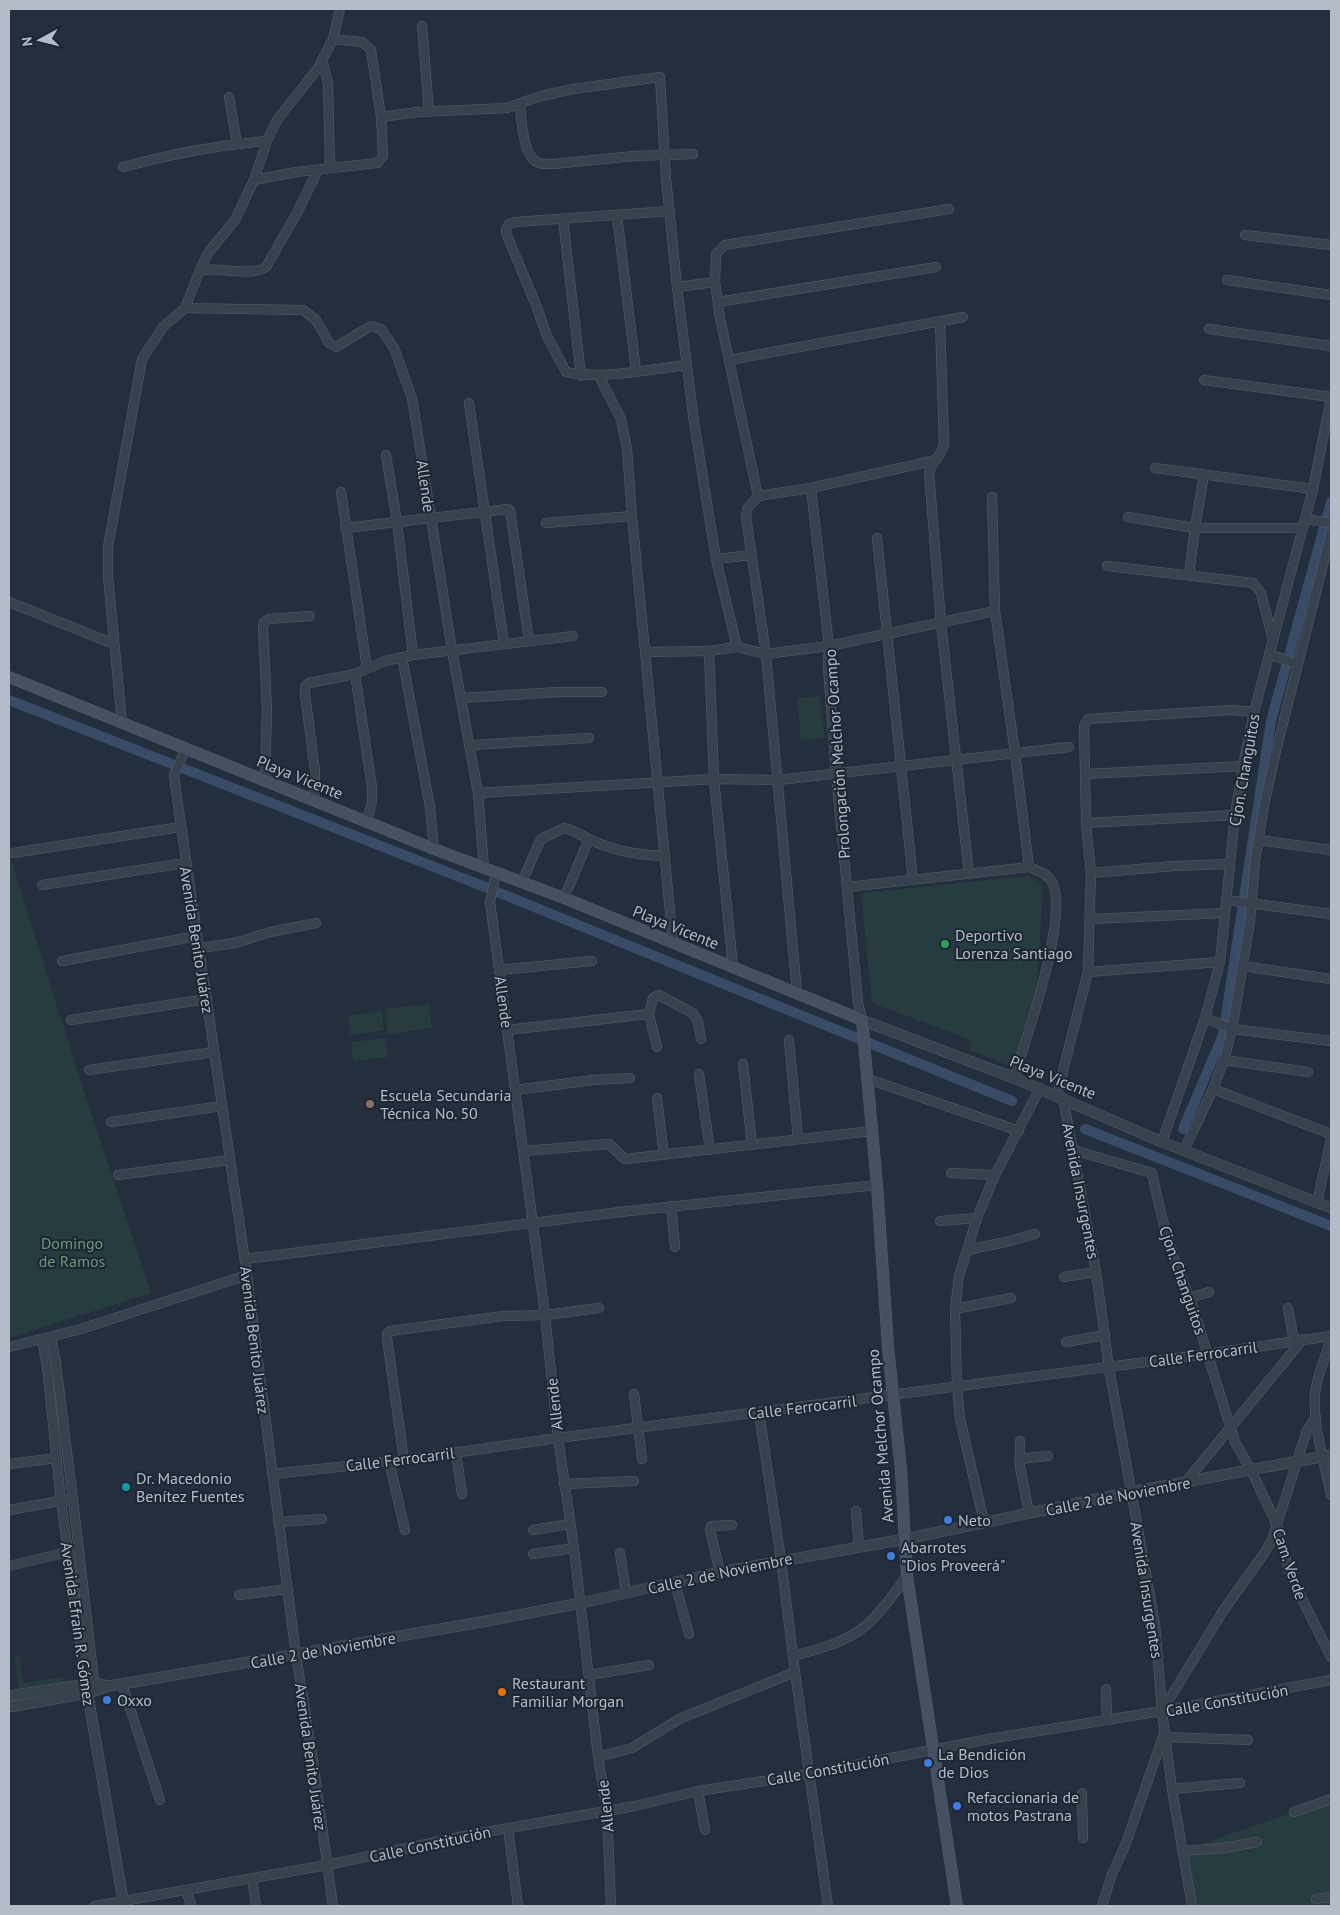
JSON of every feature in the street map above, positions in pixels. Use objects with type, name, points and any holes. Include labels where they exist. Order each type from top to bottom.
[{"type":"main road","name":"Playa Vicente","points":[[9,677],[484,868],[495,878],[522,882],[564,898],[862,1020]]},
{"type":"main road","name":"Avenida Melchor Ocampo","points":[[862,1020],[877,1184],[888,1347],[901,1470],[907,1576],[957,1906]]},
{"type":"street","points":[[122,722],[108,577],[108,547],[142,359],[163,327],[185,308],[208,254],[235,220],[254,180],[267,140],[277,120],[318,68],[333,39],[340,9]]},
{"type":"street","points":[[422,26],[429,111]]},
{"type":"street","points":[[254,180],[275,175],[377,164],[381,160],[383,156],[381,117],[371,50],[362,42],[333,39]]},
{"type":"street","points":[[322,60],[328,83],[330,168]]},
{"type":"street","points":[[381,117],[429,111],[494,109],[520,104],[541,96],[573,89],[660,78],[664,154],[687,365],[716,560],[737,647]]},
{"type":"street","points":[[229,97],[237,144]]},
{"type":"street","points":[[520,104],[528,152],[534,161],[543,164],[664,154],[693,154]]},
{"type":"street","points":[[123,167],[159,157],[267,140]]},
{"type":"street","points":[[200,270],[218,268],[260,272],[266,267],[298,213],[318,170]]},
{"type":"street","points":[[758,496],[714,282],[716,254],[725,245],[949,209]]},
{"type":"street","points":[[670,211],[515,222],[506,229],[506,232],[547,336],[566,372],[581,376],[599,376],[687,365]]},
{"type":"street","points":[[617,216],[636,371]]},
{"type":"street","points":[[563,219],[581,376]]},
{"type":"street","points":[[1245,236],[1331,245]]},
{"type":"street","points":[[718,302],[936,267]]},
{"type":"street","points":[[1227,280],[1331,295]]},
{"type":"street","points":[[677,287],[714,282]]},
{"type":"street","name":"Allende","points":[[185,308],[303,310],[316,320],[329,343],[336,347],[371,326],[381,328],[394,348],[412,398],[452,650],[471,745],[478,793],[484,868]]},
{"type":"street","points":[[729,360],[963,317]]},
{"type":"street","points":[[940,322],[944,445],[942,454],[930,467],[929,472],[941,623],[969,874]]},
{"type":"street","points":[[1209,329],[1331,346]]},
{"type":"street","points":[[599,376],[621,419],[627,449],[663,856],[673,943]]},
{"type":"street","points":[[1204,380],[1331,398]]},
{"type":"street","name":"Cjon. Changuitos","points":[[1162,1142],[1208,1020],[1220,962],[1225,914],[1230,901],[1230,864],[1243,766],[1254,712],[1273,638],[1307,522],[1331,398]]},
{"type":"street","points":[[469,403],[504,644]]},
{"type":"street","points":[[386,456],[397,522],[412,655]]},
{"type":"street","points":[[797,993],[766,654],[746,517],[747,510],[758,496],[811,488],[936,460]]},
{"type":"street","points":[[1155,468],[1313,489]]},
{"type":"street","points":[[1189,575],[1204,475]]},
{"type":"street","name":"Prolongación Melchor Ocampo","points":[[811,488],[829,646],[828,668],[850,887],[858,1002],[862,1020]]},
{"type":"street","points":[[340,492],[367,668]]},
{"type":"street","points":[[992,497],[995,611],[1029,867]]},
{"type":"street","points":[[345,528],[485,511],[510,510],[529,641]]},
{"type":"street","points":[[546,523],[632,516]]},
{"type":"street","points":[[1128,517],[1196,528],[1331,522]]},
{"type":"street","name":"Cjon. Changuitos","points":[[1184,1150],[1213,1089],[1224,1060],[1242,966],[1248,904],[1258,840],[1276,751],[1331,533]]},
{"type":"street","points":[[877,538],[913,880]]},
{"type":"street","points":[[716,560],[751,554]]},
{"type":"street","points":[[1107,566],[1253,583],[1262,593],[1273,638]]},
{"type":"street","points":[[9,602],[114,644]]},
{"type":"street","points":[[646,652],[709,651],[737,647],[766,654],[829,646],[995,611]]},
{"type":"street","points":[[265,780],[267,709],[264,622],[269,619],[310,616]]},
{"type":"street","points":[[314,800],[315,771],[305,687],[310,683],[355,674],[367,668],[412,655],[573,636]]},
{"type":"street","points":[[709,651],[714,779],[733,967]]},
{"type":"street","points":[[1269,654],[1297,664]]},
{"type":"street","points":[[402,657],[428,797],[434,849]]},
{"type":"street","points":[[355,674],[372,787],[372,802],[367,820]]},
{"type":"street","points":[[462,698],[558,692],[602,692]]},
{"type":"street","points":[[1060,1097],[1088,972],[1090,873],[1086,823],[1084,726],[1088,719],[1230,710],[1254,712]]},
{"type":"street","points":[[471,745],[589,738]]},
{"type":"street","points":[[478,793],[714,779],[779,780],[1069,747]]},
{"type":"street","name":"Avenida Benito Juárez","points":[[186,748],[174,775],[180,827],[200,948],[245,1259],[296,1655],[333,1906]]},
{"type":"street","points":[[1086,774],[1243,766]]},
{"type":"street","points":[[1086,823],[1235,815]]},
{"type":"street","points":[[13,852],[180,827]]},
{"type":"street","points":[[522,882],[541,839],[564,828],[573,830],[589,840],[624,852],[663,856]]},
{"type":"street","points":[[564,898],[589,840]]},
{"type":"street","points":[[1258,840],[1331,850]]},
{"type":"street","points":[[42,885],[185,864]]},
{"type":"street","points":[[1090,873],[1174,866],[1230,864]]},
{"type":"street","points":[[850,887],[1029,867],[1048,877],[1055,893],[1051,946],[1042,984],[1014,1078]]},
{"type":"street","name":"Allende","points":[[495,878],[490,902],[545,1315],[558,1438],[581,1603],[598,1757],[607,1810],[611,1906]]},
{"type":"street","points":[[1230,901],[1331,914]]},
{"type":"street","points":[[1090,919],[1225,914]]},
{"type":"street","points":[[200,948],[236,943],[270,932],[316,923]]},
{"type":"street","points":[[62,961],[197,936]]},
{"type":"street","points":[[499,970],[592,960]]},
{"type":"street","points":[[1088,972],[1220,962]]},
{"type":"street","points":[[1242,966],[1331,979]]},
{"type":"street","points":[[657,1047],[650,1014],[653,998],[659,995],[694,1014],[698,1022],[701,1039]]},
{"type":"street","points":[[71,1020],[207,999]]},
{"type":"street","points":[[507,1030],[650,1014]]},
{"type":"street","name":"Playa Vicente","points":[[862,1020],[1040,1088],[1162,1142],[1331,1208]]},
{"type":"street","points":[[1208,1020],[1230,1029],[1331,1041]]},
{"type":"street","points":[[789,1040],[798,1139]]},
{"type":"street","points":[[89,1070],[214,1052]]},
{"type":"street","points":[[1224,1060],[1308,1072]]},
{"type":"street","points":[[743,1064],[752,1145]]},
{"type":"street","points":[[699,1074],[710,1150]]},
{"type":"street","points":[[515,1090],[592,1080],[630,1078]]},
{"type":"street","points":[[868,1079],[1019,1131]]},
{"type":"street","points":[[984,1522],[960,1419],[955,1310],[958,1276],[977,1218],[995,1175],[1040,1088]]},
{"type":"street","points":[[1213,1089],[1331,1134]]},
{"type":"street","name":"Avenida Insurgentes","points":[[1060,1097],[1073,1150],[1096,1272],[1109,1368],[1155,1624],[1162,1711],[1172,1789],[1192,1906]]},
{"type":"street","points":[[657,1098],[664,1155]]},
{"type":"street","points":[[111,1122],[222,1106]]},
{"type":"street","points":[[524,1151],[609,1144],[625,1158],[872,1131]]},
{"type":"street","points":[[1317,1202],[1331,1139]]},
{"type":"street","name":"Cjon. Changuitos","points":[[1073,1150],[1152,1173],[1164,1229],[1180,1277],[1190,1298],[1235,1442],[1252,1470]]},
{"type":"street","points":[[118,1175],[230,1160]]},
{"type":"street","points":[[951,1173],[995,1175]]},
{"type":"street","points":[[245,1259],[671,1206],[877,1184]]},
{"type":"street","points":[[671,1206],[675,1247]]},
{"type":"street","points":[[940,1221],[977,1218]]},
{"type":"street","points":[[967,1250],[1035,1234]]},
{"type":"street","points":[[1064,1277],[1096,1272]]},
{"type":"street","points":[[9,1347],[46,1339],[247,1275]]},
{"type":"street","points":[[1190,1298],[1209,1292]]},
{"type":"street","points":[[955,1310],[1011,1298]]},
{"type":"street","points":[[404,1460],[387,1334],[390,1331],[502,1316],[545,1315],[599,1308]]},
{"type":"street","points":[[1288,1308],[1294,1341]]},
{"type":"street","points":[[1066,1342],[1106,1335]]},
{"type":"street","points":[[1331,1337],[1316,1386],[1314,1401],[1316,1417],[1327,1456],[1331,1495]]},
{"type":"street","name":"Calle Ferrocarril","points":[[272,1474],[404,1460],[558,1438],[1109,1368],[1303,1339],[1331,1337]]},
{"type":"street","name":"Avenida Efraín R. Gómez","points":[[46,1339],[47,1366],[68,1552],[124,1904]]},
{"type":"street","name":"Avenida Efraín R. Gómez","points":[[46,1339],[56,1363],[73,1500],[91,1688]]},
{"type":"street","points":[[1185,1483],[1303,1339]]},
{"type":"street","points":[[634,1394],[642,1458]]},
{"type":"street","points":[[759,1412],[828,1906]]},
{"type":"street","points":[[1162,1711],[1223,1611],[1265,1552],[1277,1525],[1307,1430],[1316,1417]]},
{"type":"street","points":[[1020,1441],[1019,1460],[1029,1513]]},
{"type":"street","points":[[456,1452],[462,1494]]},
{"type":"street","points":[[1019,1460],[1048,1456]]},
{"type":"street","name":"Calle 2 de Noviembre","points":[[9,1696],[122,1684],[296,1655],[581,1603],[720,1572],[905,1539],[1131,1492],[1296,1460],[1327,1456]]},
{"type":"street","points":[[9,1464],[58,1458]]},
{"type":"street","points":[[389,1461],[405,1530]]},
{"type":"street","name":"Cam. Verde","points":[[1252,1470],[1277,1525],[1288,1567],[1296,1587],[1331,1657]]},
{"type":"street","points":[[564,1484],[634,1481]]},
{"type":"street","points":[[9,1510],[73,1500]]},
{"type":"street","points":[[856,1511],[859,1546]]},
{"type":"street","points":[[278,1522],[322,1519]]},
{"type":"street","points":[[533,1530],[570,1524]]},
{"type":"street","points":[[720,1572],[710,1530],[711,1526],[732,1525]]},
{"type":"street","points":[[533,1554],[574,1548]]},
{"type":"street","points":[[9,1566],[68,1552]]},
{"type":"street","points":[[620,1552],[626,1593]]},
{"type":"street","points":[[793,1656],[835,1644],[865,1626],[878,1614],[907,1576]]},
{"type":"street","points":[[675,1583],[689,1634]]},
{"type":"street","points":[[239,1595],[288,1589]]},
{"type":"street","points":[[589,1675],[649,1665]]},
{"type":"street","points":[[598,1757],[632,1748],[679,1719],[794,1672]]},
{"type":"street","name":"Calle Constitución","points":[[95,1906],[124,1904],[185,1890],[327,1865],[698,1791],[809,1774],[988,1739],[1162,1711],[1331,1680]]},
{"type":"street","points":[[122,1684],[160,1800]]},
{"type":"street","name":"Calle 2 de Noviembre","points":[[9,1707],[91,1688]]},
{"type":"street","points":[[1106,1689],[1107,1720]]},
{"type":"street","points":[[1102,1906],[1112,1874],[1125,1846],[1166,1734],[1248,1740]]},
{"type":"street","points":[[1172,1789],[1240,1783]]},
{"type":"street","points":[[698,1791],[705,1830]]},
{"type":"street","points":[[1082,1793],[1083,1838]]},
{"type":"street","points":[[1294,1812],[1331,1799]]},
{"type":"street","points":[[508,1828],[518,1906]]},
{"type":"street","points":[[1182,1851],[1224,1848],[1257,1842]]},
{"type":"street","points":[[252,1878],[256,1906]]},
{"type":"street","points":[[185,1890],[192,1906]]},
{"type":"street","points":[[1316,1899],[1331,1897]]},
{"type":"green space","points":[[820,696],[825,738],[801,740],[797,698]]},
{"type":"green space","name":"Domingo de Ramos","points":[[9,854],[82,1085],[151,1293],[9,1338]]},
{"type":"green space","points":[[1029,876],[1043,886],[1037,983],[1013,1067],[969,1050],[972,1040],[872,1003],[861,893]]},
{"type":"green space","points":[[429,1004],[432,1028],[388,1034],[385,1009]]},
{"type":"green space","points":[[382,1011],[384,1030],[350,1035],[348,1016]]},
{"type":"green space","points":[[385,1038],[388,1057],[353,1061],[351,1042]]},
{"type":"green space","points":[[19,1656],[23,1683],[63,1677],[64,1683],[19,1689],[14,1657]]},
{"type":"green space","points":[[1331,1799],[1331,1906],[1190,1906],[1182,1851]]},
{"type":"waterway","points":[[1183,1129],[1223,1035],[1271,721],[1331,502]]},
{"type":"waterway","points":[[9,700],[480,885],[1012,1101]]},
{"type":"waterway","points":[[1085,1129],[1331,1226]]},
{"type":"place","name":"Deportivo Lorenza Santiago","points":[[945,944]]},
{"type":"place","name":"Escuela Secundaria Técnica No. 50","points":[[370,1104]]},
{"type":"place","name":"Dr. Macedonio Benítez Fuentes","points":[[126,1487]]},
{"type":"place","name":"Neto","points":[[948,1520]]},
{"type":"place","name":"Abarrotes \"Dios Proveerá\"","points":[[891,1556]]},
{"type":"place","name":"Restaurant Familiar Morgan","points":[[502,1692]]},
{"type":"place","name":"Oxxo","points":[[107,1700]]},
{"type":"place","name":"La Bendición de Dios","points":[[928,1763]]},
{"type":"place","name":"Refaccionaria de motos Pastrana","points":[[957,1806]]}]
